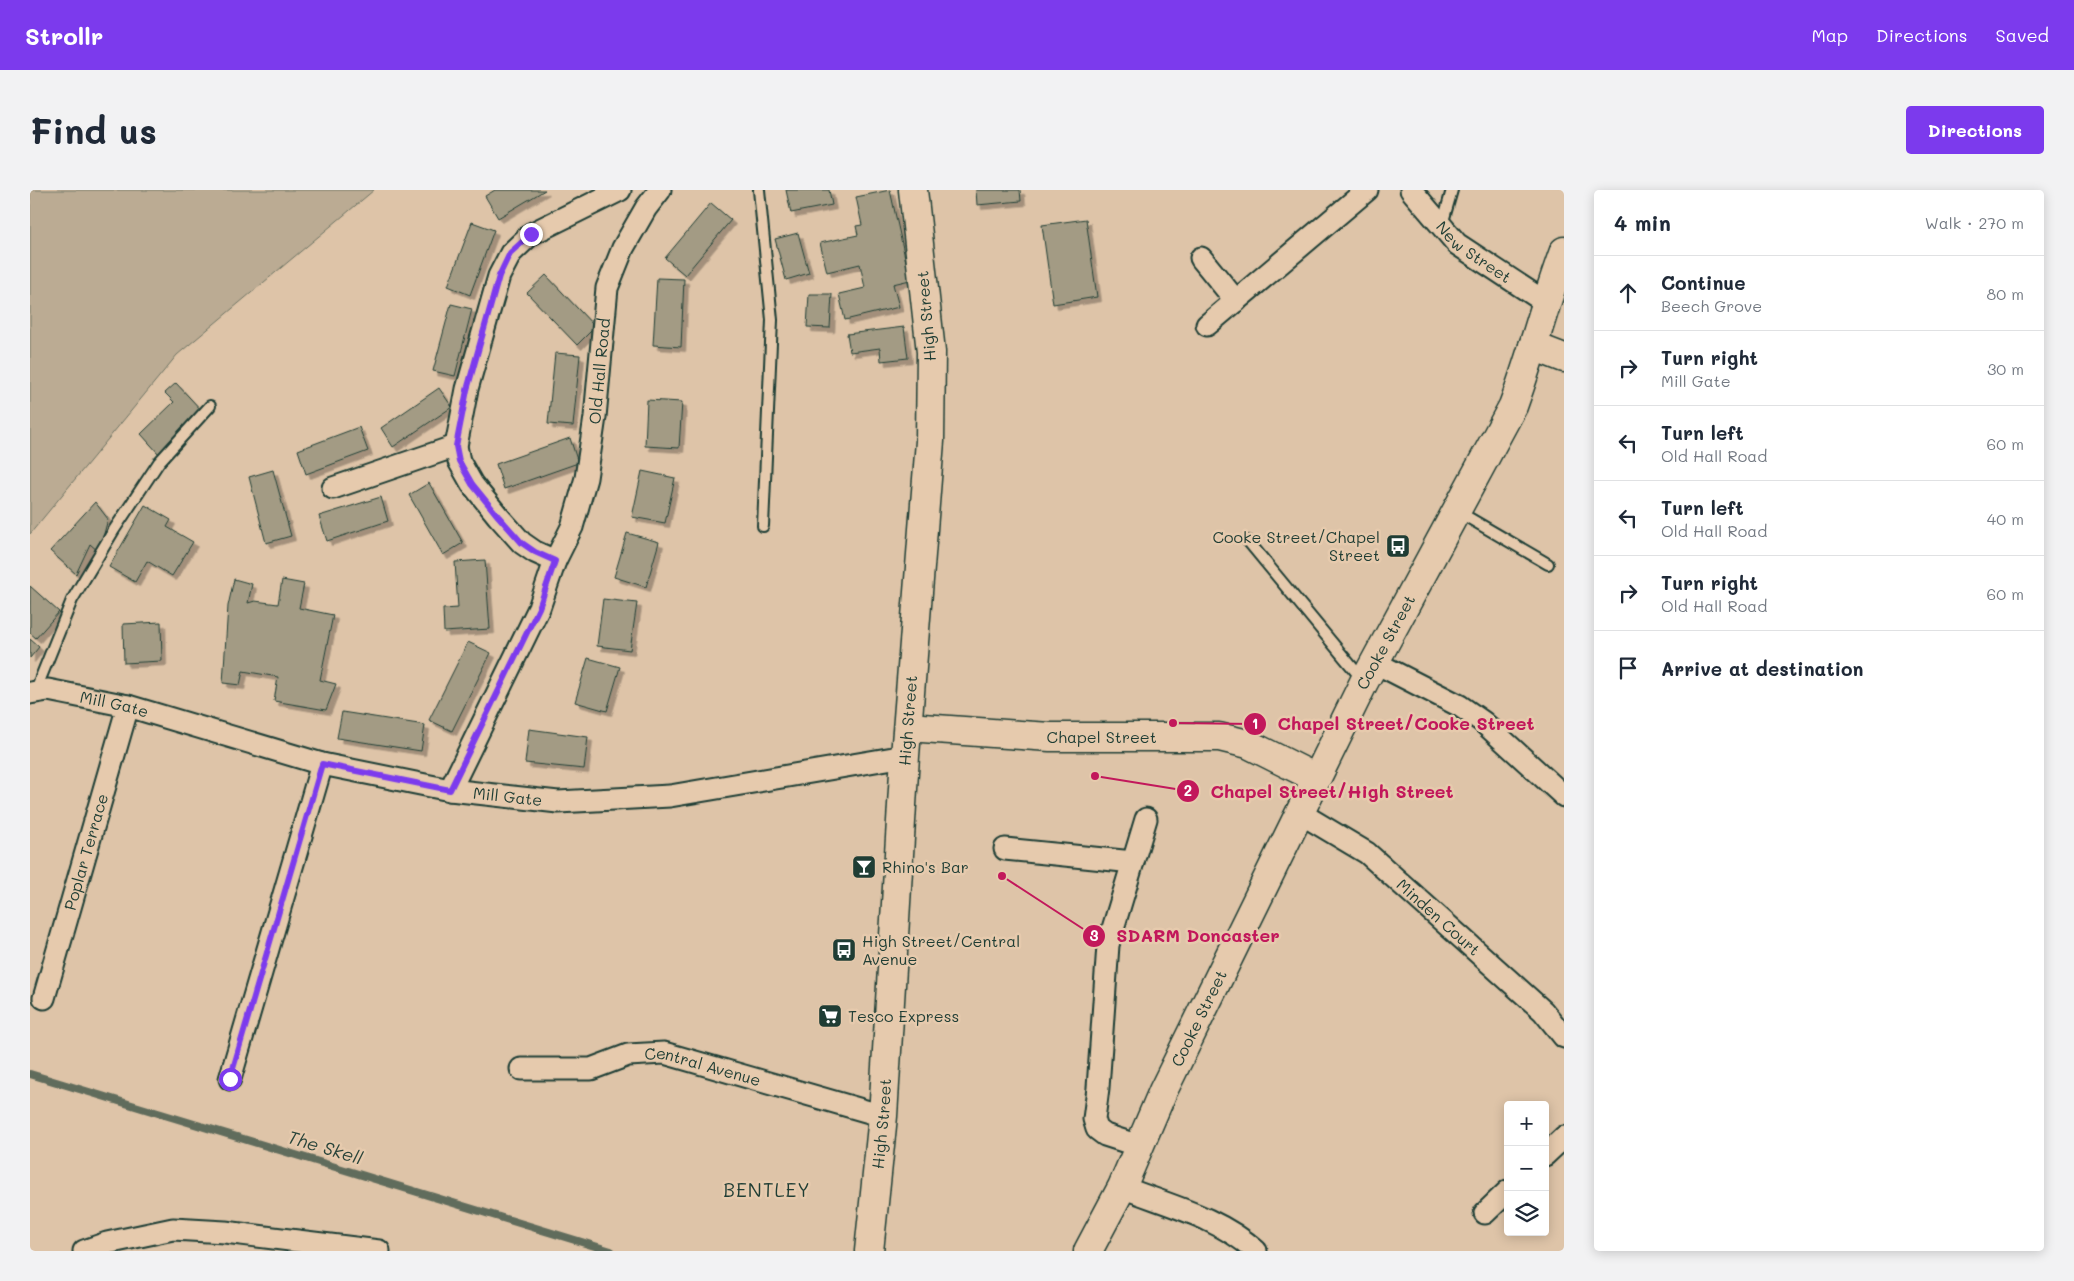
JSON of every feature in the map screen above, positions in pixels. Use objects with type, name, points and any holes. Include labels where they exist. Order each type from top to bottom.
[{"type":"main road","name":"High Street","points":[[869,1251],[883,1116],[905,756],[930,441],[931,352],[913,190]]},
{"type":"main road","name":"Cooke Street","points":[[1088,1251],[1122,1187],[1163,1091],[1369,672],[1512,406],[1533,346],[1545,302],[1564,251]]},
{"type":"main road","points":[[1533,346],[1564,358]]},
{"type":"main road","name":"Chapel Street","points":[[908,728],[1050,737],[1219,738],[1248,744],[1316,778]]},
{"type":"street","points":[[555,561],[535,552],[522,543],[498,516],[472,484],[459,461],[456,446],[467,390],[496,286],[510,253],[531,234],[620,190]]},
{"type":"street","name":"Old Hall Road","points":[[450,790],[539,608],[555,561],[572,527],[586,478],[595,417],[606,288],[623,248],[646,208],[660,190]]},
{"type":"street","points":[[1206,325],[1367,190]]},
{"type":"street","name":"New Street","points":[[1411,190],[1457,244],[1545,302]]},
{"type":"street","points":[[1201,258],[1236,301]]},
{"type":"street","points":[[333,488],[456,446]]},
{"type":"street","points":[[1369,672],[1460,706],[1484,722],[1564,796]]},
{"type":"street","name":"Mill Gate","points":[[33,693],[48,690],[128,706],[322,764],[450,790],[558,802],[670,796],[905,756]]},
{"type":"street","name":"Poplar Terrace","points":[[44,998],[128,706]]},
{"type":"street","points":[[230,1079],[322,764]]},
{"type":"street","name":"Minden Court","points":[[1300,813],[1367,853],[1543,1011],[1564,1037]]},
{"type":"street","points":[[1138,1146],[1105,1135],[1097,1129],[1094,1119],[1098,1088],[1108,945],[1146,819]]},
{"type":"street","points":[[1005,849],[1133,862]]},
{"type":"street","name":"Central Avenue","points":[[521,1069],[591,1069],[628,1055],[664,1053],[883,1116]]},
{"type":"street","points":[[1549,1151],[1564,1136]]},
{"type":"street","points":[[1122,1187],[1222,1226],[1240,1236],[1256,1251]]},
{"type":"street","points":[[1485,1213],[1504,1195]]},
{"type":"street","points":[[84,1251],[107,1243],[173,1229],[224,1232],[379,1251]]},
{"type":"lane","points":[[759,190],[772,320],[763,526]]},
{"type":"lane","points":[[1442,226],[1452,190]]},
{"type":"lane","points":[[33,693],[72,600],[114,530],[159,462],[210,406]]},
{"type":"lane","points":[[1456,511],[1548,564]]},
{"type":"lane","points":[[1248,541],[1369,672]]},
{"type":"shaded area","points":[[30,190],[374,190],[177,355],[30,534]]},
{"type":"building","points":[[495,190],[545,190],[498,218],[485,196]]},
{"type":"building","points":[[786,190],[829,190],[832,205],[791,213]]},
{"type":"building","points":[[890,190],[910,280],[893,284],[899,307],[845,320],[839,294],[865,288],[860,264],[827,272],[820,243],[858,235],[856,226],[862,225],[856,197]]},
{"type":"building","points":[[976,190],[1020,190],[1021,201],[977,205]]},
{"type":"building","points":[[711,203],[731,220],[685,275],[665,258]]},
{"type":"building","points":[[1086,219],[1097,297],[1053,304],[1042,225]]},
{"type":"building","points":[[472,222],[494,230],[470,295],[448,286]]},
{"type":"building","points":[[798,233],[809,273],[786,280],[775,239]]},
{"type":"building","points":[[546,275],[595,327],[577,345],[527,293]]},
{"type":"building","points":[[657,278],[684,279],[681,347],[653,345]]},
{"type":"building","points":[[809,294],[832,294],[830,328],[807,327]]},
{"type":"building","points":[[451,304],[472,309],[455,376],[433,371]]},
{"type":"building","points":[[904,327],[908,358],[881,361],[880,348],[850,352],[847,334]]},
{"type":"building","points":[[555,353],[580,355],[573,426],[548,424]]},
{"type":"building","points":[[176,383],[203,412],[159,454],[141,434],[174,402],[165,393]]},
{"type":"building","points":[[439,388],[452,407],[393,447],[381,428]]},
{"type":"building","points":[[647,400],[682,402],[679,448],[645,446]]},
{"type":"building","points":[[359,427],[368,451],[306,474],[298,450]]},
{"type":"building","points":[[570,438],[578,463],[504,489],[496,464]]},
{"type":"building","points":[[273,470],[291,536],[266,543],[249,477]]},
{"type":"building","points":[[642,471],[675,478],[665,523],[632,517]]},
{"type":"building","points":[[429,483],[463,543],[443,555],[409,495]]},
{"type":"building","points":[[381,497],[388,521],[327,541],[319,516]]},
{"type":"building","points":[[95,502],[108,519],[99,552],[90,544],[76,574],[50,551]]},
{"type":"building","points":[[145,505],[171,520],[167,527],[193,542],[172,576],[147,561],[135,582],[109,567]]},
{"type":"building","points":[[627,533],[659,542],[646,587],[614,577]]},
{"type":"building","points":[[485,560],[490,629],[444,632],[443,609],[458,608],[455,562]]},
{"type":"building","points":[[234,579],[252,584],[248,603],[255,601],[278,604],[282,580],[304,584],[299,608],[333,615],[320,680],[336,684],[326,710],[274,701],[278,677],[243,671],[240,685],[223,683],[228,606]]},
{"type":"building","points":[[30,586],[59,612],[36,638],[30,633]]},
{"type":"building","points":[[603,599],[637,603],[630,650],[597,646]]},
{"type":"building","points":[[161,622],[162,661],[124,663],[123,624]]},
{"type":"building","points":[[30,639],[39,647],[30,658]]},
{"type":"building","points":[[468,642],[491,653],[452,731],[429,720]]},
{"type":"building","points":[[588,658],[620,667],[607,711],[575,702]]},
{"type":"building","points":[[342,712],[425,725],[421,751],[337,738]]},
{"type":"building","points":[[529,729],[588,737],[584,769],[525,763]]},
{"type":"waterway","name":"The Skell","points":[[30,1074],[611,1251]]},
{"type":"place","name":"Cooke Street/Chapel Street","points":[[1398,546]]},
{"type":"place","name":"Chapel Street/Cooke Street","points":[[1173,723]]},
{"type":"place","name":"Chapel Street/High Street","points":[[1095,776]]},
{"type":"place","name":"Rhino's Bar","points":[[864,867]]},
{"type":"place","name":"SDARM Doncaster","points":[[1002,876]]},
{"type":"place","name":"High Street/Central Avenue","points":[[844,950]]},
{"type":"place","name":"Tesco Express","points":[[830,1016]]},
{"type":"district","name":"BENTLEY","points":[[767,1190]]},
{"type":"route","points":[[230,1079],[322,764],[450,790],[539,608],[555,561],[535,552],[522,543],[498,516],[472,484],[459,461],[456,446],[467,390],[499,276],[510,253],[531,234]]}]
